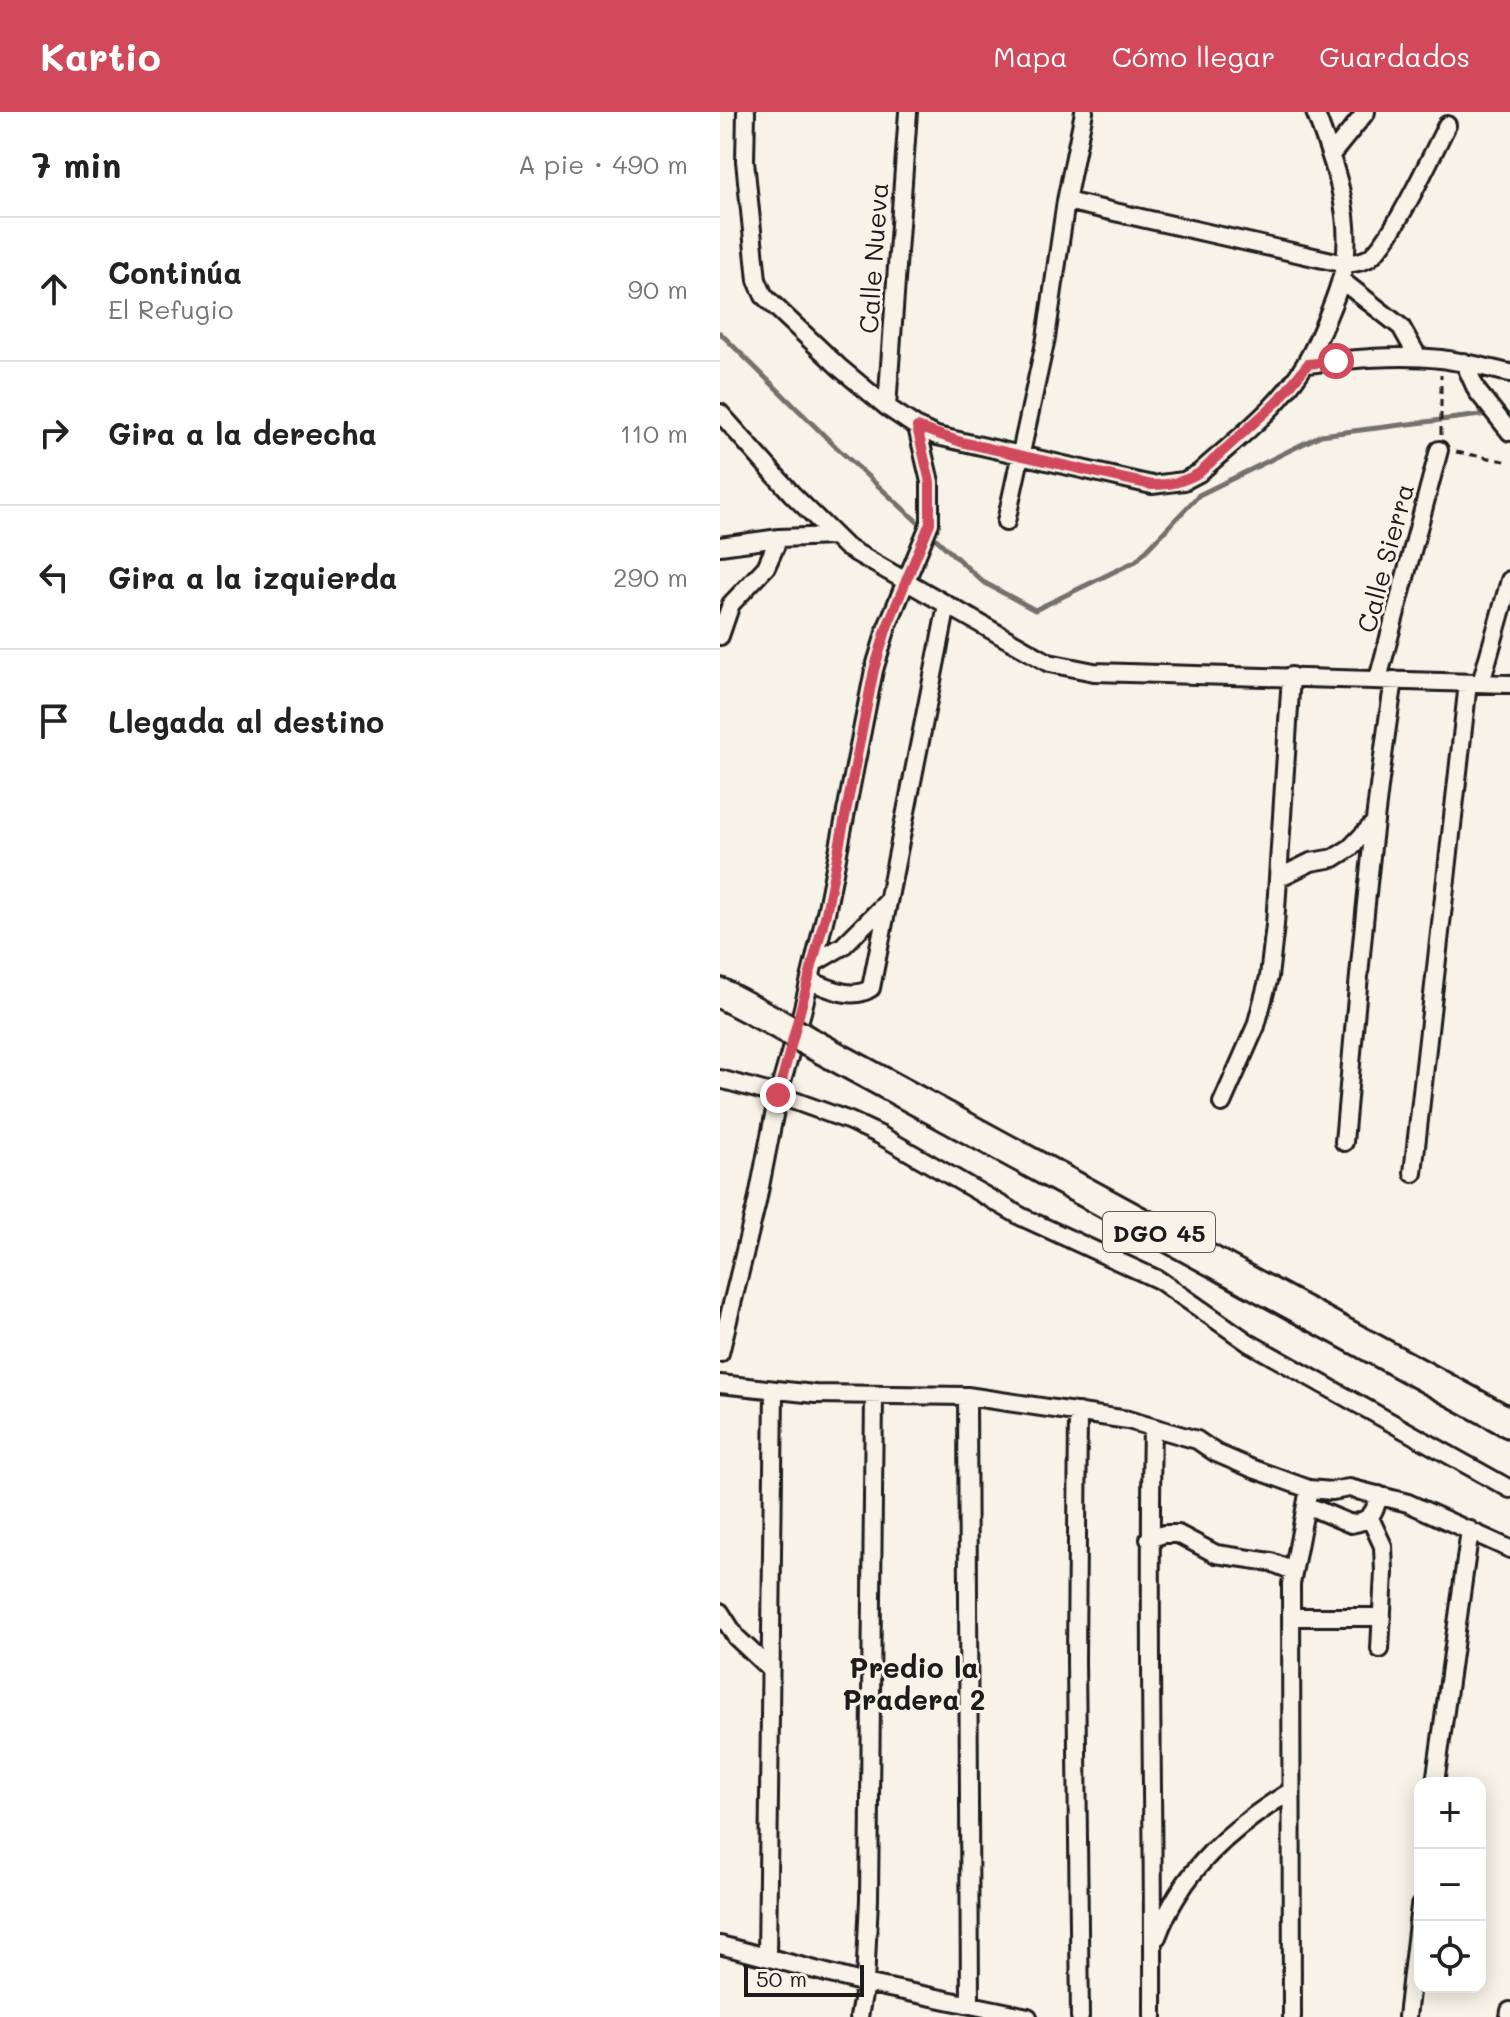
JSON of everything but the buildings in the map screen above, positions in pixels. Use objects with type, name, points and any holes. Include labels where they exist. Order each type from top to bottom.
[{"type":"highway","name":"DGO 45","points":[[720,993],[1510,1423]]},
{"type":"street","points":[[746,112],[745,161],[757,280],[764,296],[778,310],[887,407],[917,427],[937,436],[1021,457],[1152,485],[1184,481],[1199,473],[1278,401],[1308,364],[1343,272],[1345,217],[1331,155],[1315,112]]},
{"type":"street","name":"Calle Nueva","points":[[887,407],[908,112]]},
{"type":"street","points":[[1006,522],[1046,338],[1066,201],[1084,112]]},
{"type":"street","points":[[1331,155],[1366,112]]},
{"type":"street","points":[[1343,272],[1367,260],[1379,249],[1447,125]]},
{"type":"street","points":[[1066,201],[1343,272],[1401,327],[1418,357]]},
{"type":"street","points":[[1308,364],[1418,357],[1464,362],[1510,373]]},
{"type":"street","points":[[1464,362],[1477,391],[1510,432]]},
{"type":"street","points":[[720,413],[792,494],[846,547],[1049,663],[1070,669],[1510,684]]},
{"type":"street","points":[[720,1353],[757,1202],[778,1095],[810,981],[874,670],[904,581],[930,523],[930,482],[917,427]]},
{"type":"street","name":"Calle Sierra","points":[[1344,1142],[1386,679],[1439,450]]},
{"type":"street","points":[[720,546],[779,538],[835,536]]},
{"type":"street","points":[[720,636],[731,604],[766,567],[779,538]]},
{"type":"street","points":[[1413,1173],[1474,683],[1510,580]]},
{"type":"street","points":[[810,981],[844,993],[864,993],[871,988],[947,605]]},
{"type":"street","points":[[1222,1103],[1262,1007],[1275,925],[1291,676]]},
{"type":"street","points":[[1278,878],[1311,862],[1334,858],[1350,848],[1375,822]]},
{"type":"street","points":[[814,963],[843,946],[889,900]]},
{"type":"street","points":[[720,1079],[778,1095],[850,1121],[902,1147],[1022,1217],[1159,1280],[1249,1343],[1510,1489]]},
{"type":"street","points":[[720,1384],[774,1391],[967,1396],[1128,1420],[1197,1440],[1216,1453],[1307,1497],[1351,1524],[1370,1518],[1379,1495]]},
{"type":"street","points":[[767,1957],[774,1391]]},
{"type":"street","points":[[859,2017],[865,1983],[871,1765],[874,1395]]},
{"type":"street","points":[[967,1396],[970,2004]]},
{"type":"street","points":[[1078,1412],[1076,1677],[1080,2017]]},
{"type":"street","points":[[1152,1428],[1149,1539],[1153,2017]]},
{"type":"street","points":[[1307,1497],[1349,1488],[1379,1495],[1408,1503],[1510,1549]]},
{"type":"street","points":[[1292,2017],[1293,1571],[1307,1497]]},
{"type":"street","points":[[1370,1518],[1383,1546],[1380,1649]]},
{"type":"street","points":[[1436,1777],[1470,1530]]},
{"type":"street","points":[[1149,1539],[1178,1534],[1216,1554],[1271,1562],[1293,1571]]},
{"type":"street","points":[[720,1612],[736,1637],[770,1669]]},
{"type":"street","points":[[1293,1617],[1382,1617]]},
{"type":"street","points":[[1154,1946],[1179,1889],[1204,1860],[1233,1832],[1291,1791]]},
{"type":"street","points":[[1407,2017],[1418,1921]]},
{"type":"street","points":[[720,1945],[865,1983],[1028,2017]]},
{"type":"path","points":[[1441,359],[1439,450],[1510,462]]},
{"type":"waterway","points":[[720,333],[837,448],[983,582],[1035,610],[1136,561],[1199,495],[1321,435],[1489,414]]},
{"type":"district","name":"Predio la Pradera 2","points":[[914,1683]]},
{"type":"route","points":[[778,1095],[826,913],[874,670],[904,581],[930,523],[930,482],[917,427],[937,436],[1021,457],[1152,485],[1166,485],[1199,473],[1278,401],[1308,364],[1336,361]]}]
